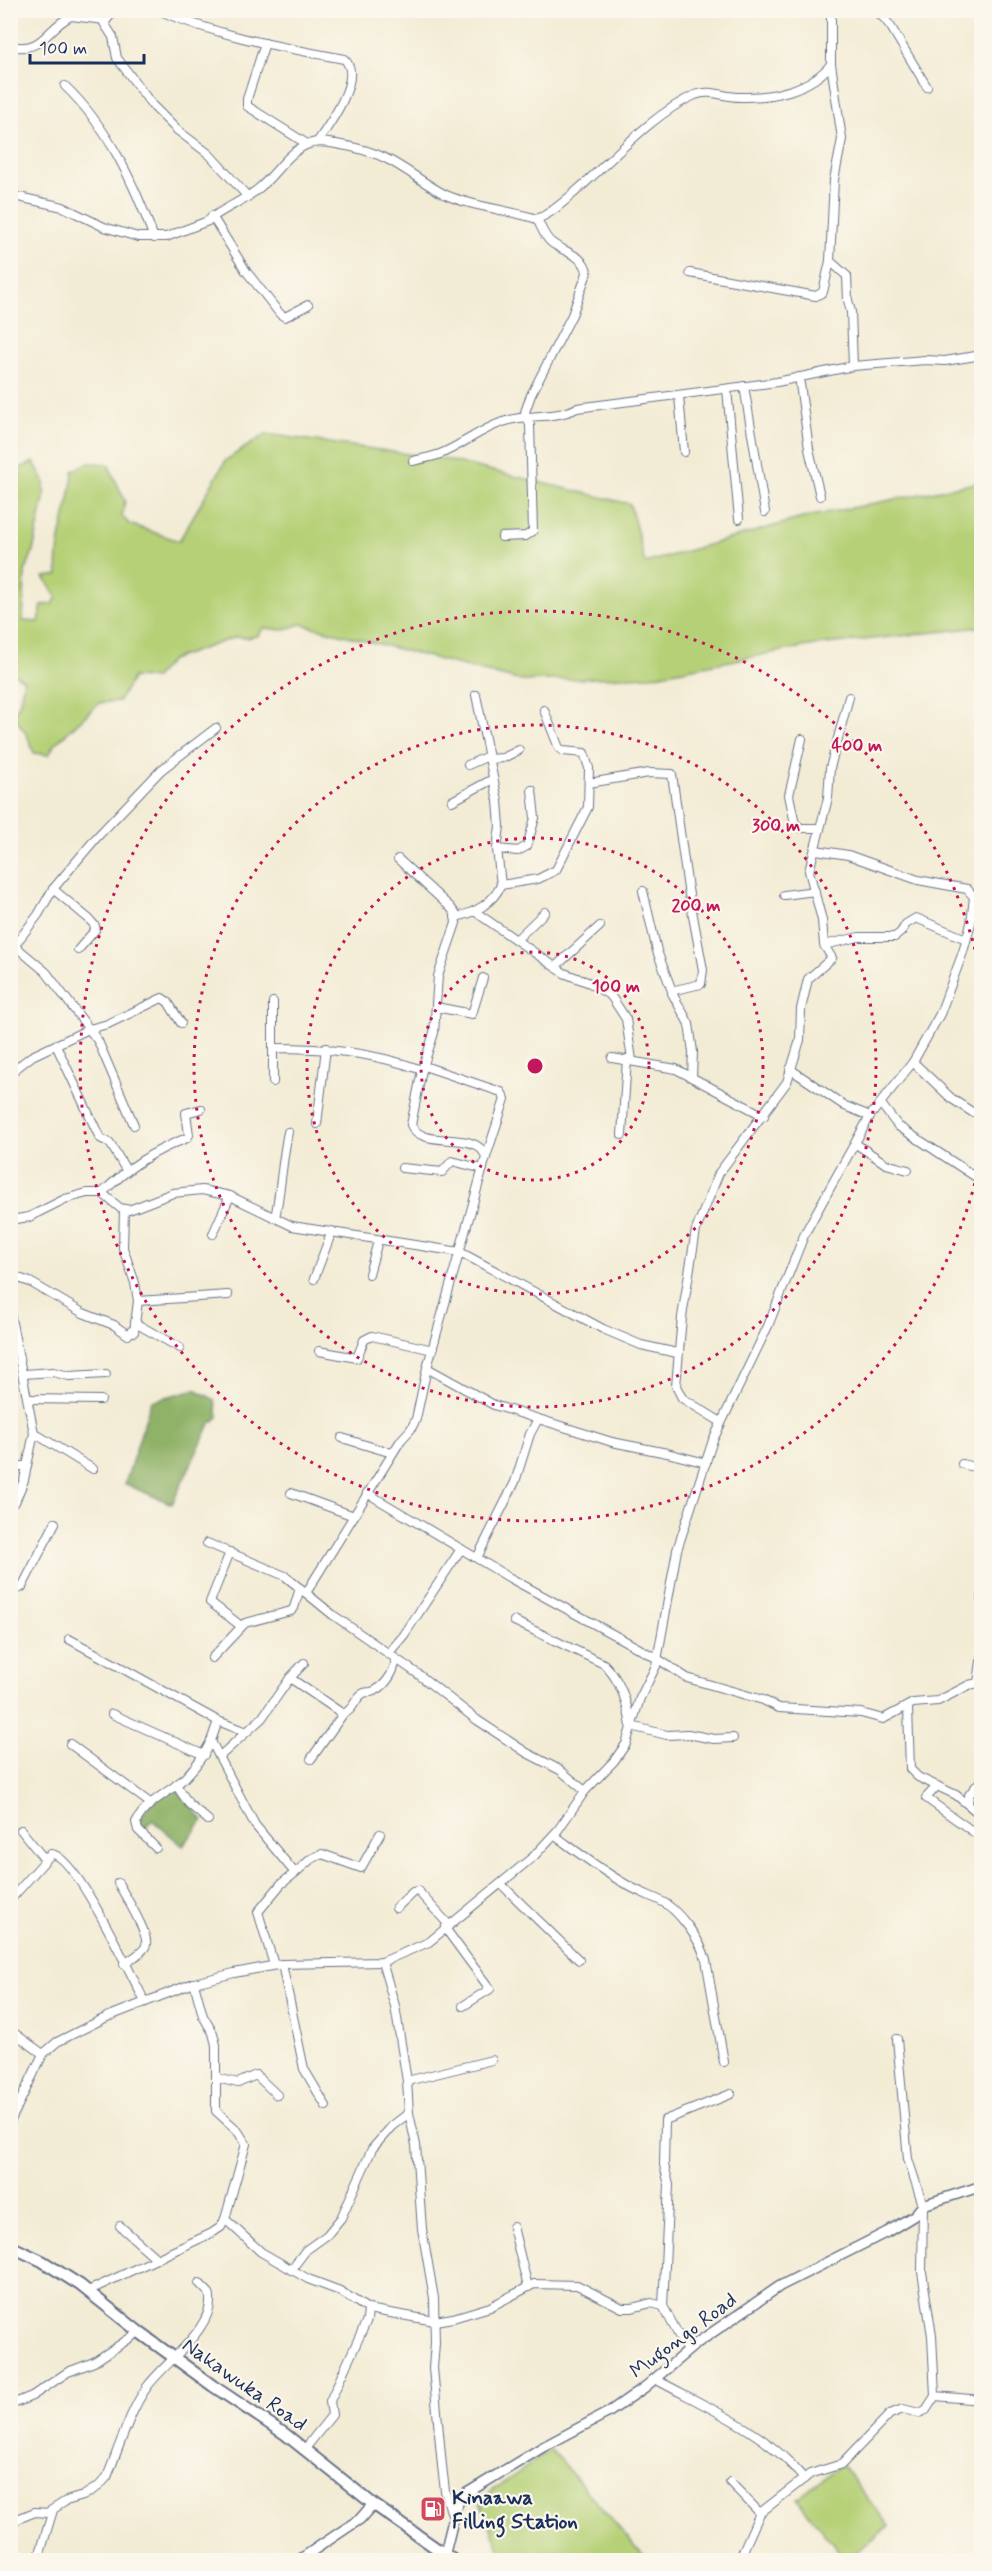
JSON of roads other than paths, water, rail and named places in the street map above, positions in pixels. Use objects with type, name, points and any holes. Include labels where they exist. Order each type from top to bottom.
[{"type":"main road","name":"Nakawuka Road","points":[[10,2246],[42,2261],[87,2291],[139,2332],[285,2434],[373,2504],[449,2557]]},
{"type":"street","points":[[115,10],[105,20],[104,25],[114,41],[117,57],[152,105],[177,130],[209,154],[248,197]]},
{"type":"street","points":[[158,10],[201,27],[344,59],[351,67],[351,79],[318,141]]},
{"type":"street","points":[[690,273],[818,296],[823,292],[830,261],[834,180],[842,139],[831,64],[831,10]]},
{"type":"street","points":[[873,10],[891,27],[927,87]]},
{"type":"street","points":[[10,46],[23,49],[33,47],[71,16],[105,20]]},
{"type":"street","points":[[265,43],[247,99],[247,106],[307,144]]},
{"type":"street","points":[[10,195],[63,207],[126,235],[154,238],[184,232],[208,221],[212,216],[248,197],[296,152],[307,144],[318,141],[371,152],[389,159],[444,194],[464,202],[511,211],[537,219],[557,207],[651,124],[689,98],[705,93],[738,97],[786,90],[817,80],[831,64]]},
{"type":"street","points":[[65,86],[88,110],[114,151],[131,181],[154,238]]},
{"type":"street","points":[[212,216],[246,271],[280,315],[285,318],[308,305]]},
{"type":"street","points":[[502,537],[526,536],[533,531],[530,425],[525,412],[531,395],[572,315],[587,273],[583,262],[551,242],[543,233],[537,219]]},
{"type":"street","points":[[830,261],[847,276],[853,366]]},
{"type":"street","points":[[413,461],[440,454],[504,421],[558,415],[577,408],[727,389],[853,366],[925,360],[945,361],[981,354]]},
{"type":"street","points":[[799,377],[809,449],[820,496]]},
{"type":"street","points":[[744,386],[765,512]]},
{"type":"street","points":[[727,389],[739,519]]},
{"type":"street","points":[[679,396],[684,452]]},
{"type":"street","points":[[455,916],[470,914],[497,893],[501,885],[497,849],[500,826],[476,695]]},
{"type":"street","points":[[721,1422],[678,1394],[675,1374],[696,1230],[719,1173],[764,1116],[787,1082],[800,1040],[801,1009],[808,979],[832,958],[824,945],[822,920],[809,863],[816,850],[828,798],[830,768],[849,697]]},
{"type":"street","points":[[501,885],[538,879],[556,870],[588,807],[588,762],[584,753],[563,751],[559,748],[544,710]]},
{"type":"street","points":[[134,1125],[98,1041],[46,972],[13,948],[38,915],[53,889],[97,837],[161,770],[216,728]]},
{"type":"street","points":[[802,739],[789,795],[795,824],[801,828],[820,828]]},
{"type":"street","points":[[468,765],[489,758],[503,758],[519,750]]},
{"type":"street","points":[[589,783],[649,773],[672,774],[688,889],[703,970],[701,984],[672,991]]},
{"type":"street","points":[[452,801],[493,779]]},
{"type":"street","points":[[497,849],[519,851],[527,846],[535,818],[532,790]]},
{"type":"street","points":[[10,2122],[43,2054],[68,2036],[145,2002],[194,1983],[278,1965],[382,1962],[429,1942],[534,1856],[554,1834],[585,1791],[614,1761],[626,1744],[640,1698],[658,1659],[675,1560],[721,1422],[768,1326],[805,1233],[870,1116],[913,1062],[940,1014],[971,923],[974,897],[967,889],[918,880],[848,855],[816,850]]},
{"type":"street","points":[[398,859],[450,907],[456,923],[438,976],[434,1033],[423,1068],[411,1121],[412,1128],[424,1137],[470,1143],[482,1149],[486,1157]]},
{"type":"street","points":[[53,889],[95,926],[95,930],[78,950]]},
{"type":"street","points":[[643,891],[657,951],[672,995],[689,1024],[693,1052],[692,1077]]},
{"type":"street","points":[[784,895],[815,891]]},
{"type":"street","points":[[474,911],[564,973],[601,988],[611,996],[626,1019],[629,1060],[622,1135]]},
{"type":"street","points":[[516,940],[545,912]]},
{"type":"street","points":[[824,945],[859,938],[895,937],[906,924],[916,918],[966,939]]},
{"type":"street","points":[[971,923],[981,923]]},
{"type":"street","points":[[555,967],[600,926]]},
{"type":"street","points":[[436,1007],[472,1014],[483,978]]},
{"type":"street","points":[[10,1073],[32,1056],[162,998],[168,1002],[181,1023]]},
{"type":"street","points":[[273,1002],[273,1082]]},
{"type":"street","points":[[56,1045],[100,1138],[110,1143],[126,1170]]},
{"type":"street","points":[[212,1658],[241,1626],[291,1611],[294,1608],[416,1419],[420,1392],[486,1157],[505,1100],[501,1092],[380,1057],[326,1048],[273,1048]]},
{"type":"street","points":[[317,1124],[326,1048]]},
{"type":"street","points":[[612,1058],[667,1066],[764,1116]]},
{"type":"street","points":[[913,1062],[952,1099],[972,1112]]},
{"type":"street","points":[[790,1069],[845,1106],[870,1116]]},
{"type":"street","points":[[880,1104],[898,1126],[981,1181]]},
{"type":"street","points":[[102,1193],[126,1170],[153,1152],[187,1138],[189,1135],[186,1113],[201,1109]]},
{"type":"street","points":[[275,1218],[288,1132]]},
{"type":"street","points":[[856,1144],[885,1164],[908,1170]]},
{"type":"street","points":[[402,1168],[442,1172],[452,1161],[483,1168]]},
{"type":"street","points":[[10,1220],[28,1217],[65,1199],[87,1193],[102,1193],[124,1209],[136,1208],[184,1191],[202,1190],[230,1196],[292,1226],[460,1252],[603,1329],[641,1345],[677,1353]]},
{"type":"street","points":[[213,1234],[230,1196]]},
{"type":"street","points":[[10,1275],[30,1282],[83,1312],[114,1325],[128,1335],[131,1331],[134,1332],[138,1301],[135,1283],[123,1248],[124,1209]]},
{"type":"street","points":[[314,1279],[332,1232]]},
{"type":"street","points":[[369,1274],[378,1241]]},
{"type":"street","points":[[138,1301],[228,1295]]},
{"type":"street","points":[[10,1313],[34,1433],[27,1466],[15,1502]]},
{"type":"street","points":[[135,1323],[180,1347]]},
{"type":"street","points":[[319,1351],[357,1358],[364,1340],[372,1336],[433,1350]]},
{"type":"street","points":[[427,1368],[494,1405],[612,1442],[706,1463]]},
{"type":"street","points":[[24,1374],[53,1371],[69,1376],[106,1374]]},
{"type":"street","points":[[28,1399],[101,1400]]},
{"type":"street","points":[[477,1558],[515,1482],[530,1434],[538,1419]]},
{"type":"street","points":[[34,1433],[93,1469]]},
{"type":"street","points":[[342,1438],[392,1453]]},
{"type":"street","points":[[962,1464],[981,1469]]},
{"type":"street","points":[[10,1466],[27,1466]]},
{"type":"street","points":[[291,1493],[354,1516]]},
{"type":"street","points":[[367,1493],[461,1549],[658,1659],[687,1678],[763,1700],[779,1707],[861,1713],[883,1719],[913,1703],[941,1700],[969,1685],[980,1683],[981,1654]]},
{"type":"street","points":[[10,1592],[22,1587],[55,1523]]},
{"type":"street","points":[[207,1543],[277,1572],[501,1736],[560,1770],[585,1791]]},
{"type":"street","points":[[388,1654],[404,1635],[461,1549]]},
{"type":"street","points":[[230,1552],[210,1602],[241,1626]]},
{"type":"street","points":[[981,1594],[981,1605]]},
{"type":"street","points":[[514,1621],[604,1664],[611,1671],[625,1697],[631,1726]]},
{"type":"street","points":[[69,1639],[218,1721],[246,1732]]},
{"type":"street","points":[[311,1759],[343,1714],[348,1713],[363,1693],[377,1689],[387,1681],[395,1670],[396,1659]]},
{"type":"street","points":[[220,1756],[269,1710],[290,1678],[304,1663]]},
{"type":"street","points":[[290,1678],[343,1714]]},
{"type":"street","points":[[625,1697],[640,1698]]},
{"type":"street","points":[[908,1707],[910,1770],[968,1803],[981,1816]]},
{"type":"street","points":[[112,1714],[204,1755]]},
{"type":"street","points":[[156,1848],[137,1826],[138,1818],[150,1803],[191,1772],[204,1755],[218,1721]]},
{"type":"street","points":[[489,1722],[524,1747],[576,1778],[585,1791]]},
{"type":"street","points":[[631,1726],[667,1735],[688,1734],[714,1739],[733,1738]]},
{"type":"street","points":[[211,1741],[255,1825],[295,1873]]},
{"type":"street","points":[[70,1744],[150,1803]]},
{"type":"street","points":[[968,1803],[969,1795],[981,1779]]},
{"type":"street","points":[[176,1785],[189,1804],[208,1820]]},
{"type":"street","points":[[937,1786],[926,1798],[981,1838]]},
{"type":"street","points":[[21,1830],[45,1860]]},
{"type":"street","points":[[326,2106],[304,2069],[278,1965],[258,1912],[281,1884],[311,1859],[322,1854],[361,1868],[380,1834]]},
{"type":"street","points":[[554,1834],[621,1881],[644,1895],[661,1900],[685,1923],[705,1954],[724,2062]]},
{"type":"street","points":[[10,1900],[54,1853],[81,1880],[145,2002]]},
{"type":"street","points":[[118,1883],[136,1914],[146,1941],[144,1948],[124,1964]]},
{"type":"street","points":[[501,1884],[579,1960]]},
{"type":"street","points":[[396,1908],[413,1892],[418,1891],[447,1926],[490,1989],[463,2006]]},
{"type":"street","points":[[382,1962],[395,2006],[407,2081],[409,2113],[416,2145],[423,2229],[434,2298],[433,2368],[444,2491],[453,2519]]},
{"type":"street","points":[[87,2291],[212,2233],[221,2227],[225,2219],[246,2144],[237,2130],[216,2111],[216,2045],[203,2016],[194,1983]]},
{"type":"street","points":[[10,2030],[43,2054]]},
{"type":"street","points":[[739,2560],[760,2513],[814,2472],[842,2464],[890,2414],[903,2409],[919,2413],[926,2410],[935,2396],[932,2336],[922,2272],[923,2205],[908,2159],[897,2038]]},
{"type":"street","points":[[407,2081],[492,2060]]},
{"type":"street","points":[[217,2078],[238,2083],[256,2075],[277,2096]]},
{"type":"street","points":[[687,2351],[663,2306],[669,2185],[664,2165],[665,2120],[731,2094]]},
{"type":"street","points":[[291,2270],[306,2250],[327,2235],[341,2218],[372,2149],[386,2132],[409,2113]]},
{"type":"street","name":"Mugongo Road","points":[[449,2557],[457,2504],[467,2493],[543,2447],[609,2412],[655,2379],[687,2351],[780,2286],[887,2232],[915,2215],[923,2205],[981,2186]]},
{"type":"street","points":[[225,2219],[261,2252],[291,2270],[340,2291],[368,2309],[435,2321],[471,2314],[534,2284],[577,2285],[622,2308],[651,2303],[663,2306]]},
{"type":"street","points":[[120,2226],[156,2258]]},
{"type":"street","points":[[513,2227],[528,2287]]},
{"type":"street","points":[[10,2522],[35,2512],[47,2513],[83,2496],[107,2477],[147,2386],[175,2358],[210,2308],[209,2293],[199,2283]]},
{"type":"street","points":[[304,2450],[331,2418],[330,2401],[367,2320],[368,2309]]},
{"type":"street","points":[[10,2405],[32,2396],[68,2372],[94,2362],[139,2332]]},
{"type":"street","points":[[655,2379],[765,2442],[795,2467],[804,2479]]},
{"type":"street","points":[[935,2396],[981,2400]]},
{"type":"street","points":[[730,2482],[760,2513]]},
{"type":"street","points":[[298,2560],[360,2519],[373,2504]]},
{"type":"street","points":[[38,2560],[54,2509]]},
{"type":"place","name":"Kinaawa Filling Station","points":[[433,2509]]}]
